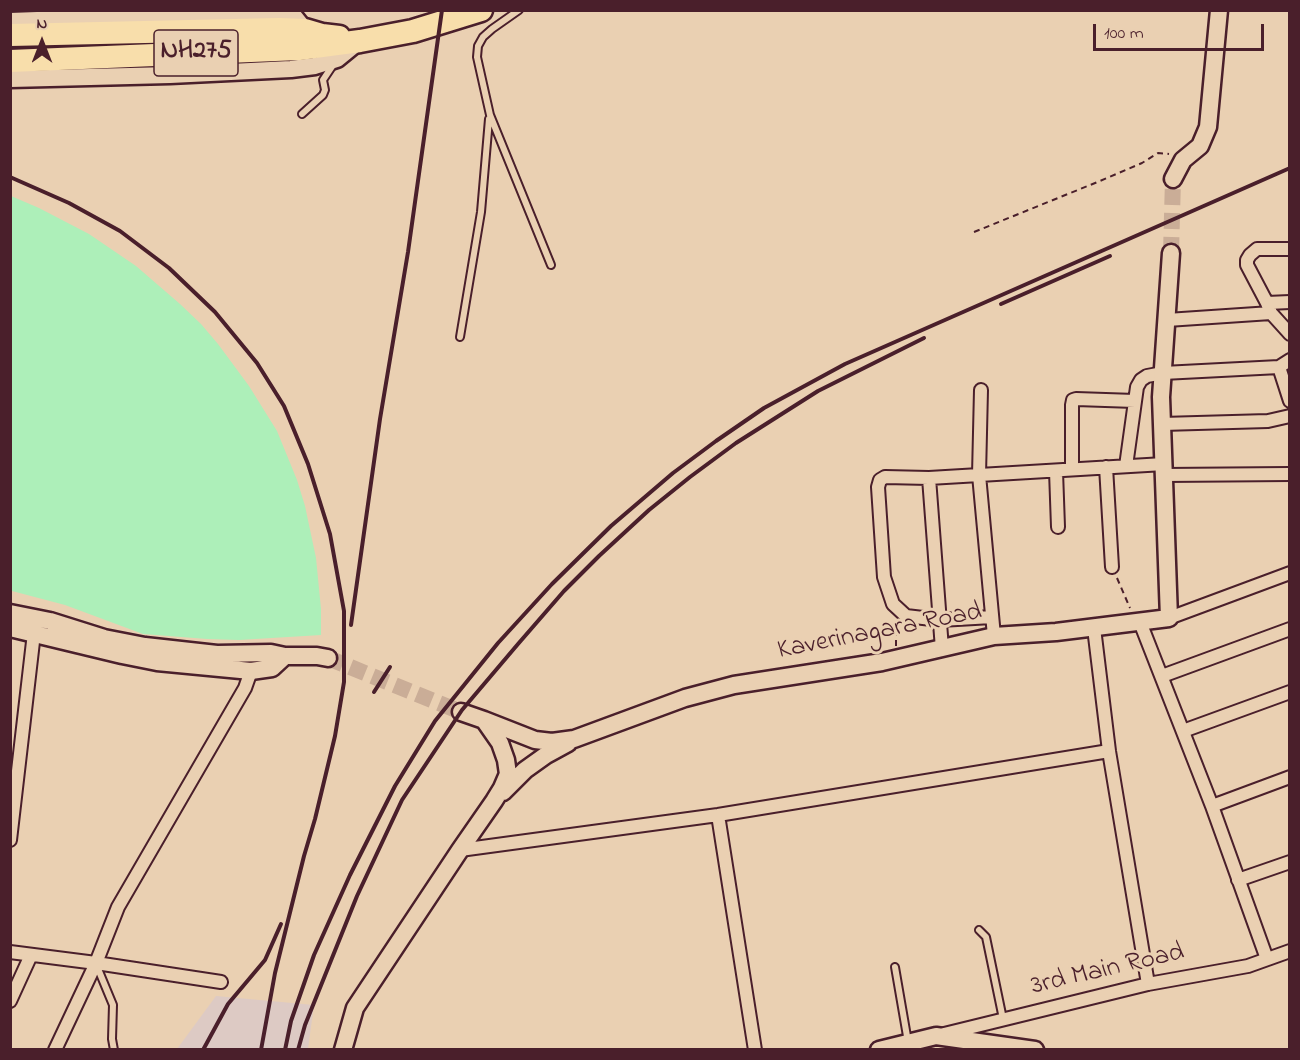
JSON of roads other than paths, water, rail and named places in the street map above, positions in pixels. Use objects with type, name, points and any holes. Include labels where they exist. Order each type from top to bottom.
[{"type":"highway","name":"NH275","points":[[10,61],[299,49],[413,31],[481,10]]},
{"type":"highway","name":"NH275","points":[[10,35],[279,29],[370,39]]},
{"type":"street","points":[[1173,179],[1183,160],[1200,146],[1208,127],[1219,10]]},
{"type":"street","points":[[10,21],[284,11],[293,15],[304,30]]},
{"type":"street","points":[[10,79],[291,69],[315,66],[337,59],[370,39]]},
{"type":"street","points":[[1290,249],[1257,249],[1247,260],[1247,266],[1269,308],[1290,334]]},
{"type":"street","points":[[1169,618],[1161,397],[1171,253]]},
{"type":"street","points":[[1167,320],[1269,308],[1290,302]]},
{"type":"street","points":[[1126,466],[1137,387],[1147,376],[1284,364],[1290,401]]},
{"type":"street","points":[[981,390],[979,475],[994,636]]},
{"type":"street","points":[[1072,469],[1073,400],[1135,401]]},
{"type":"street","points":[[1162,424],[1268,421],[1290,416]]},
{"type":"street","points":[[992,617],[940,620],[906,616],[893,604],[884,577],[878,487],[880,480],[885,477],[929,478],[1126,466],[1290,474]]},
{"type":"street","points":[[1106,467],[1112,567]]},
{"type":"street","points":[[1056,471],[1058,527]]},
{"type":"street","points":[[929,478],[942,649]]},
{"type":"street","name":"Kaverinagara Road","points":[[461,712],[535,740],[552,742],[574,740],[685,698],[734,685],[882,662],[994,636],[1094,628],[1169,618],[1290,573]]},
{"type":"street","points":[[10,613],[50,621],[104,638],[145,646],[217,654],[271,653],[328,658]]},
{"type":"street","points":[[1136,623],[1162,676],[1267,959]]},
{"type":"street","points":[[10,628],[157,662],[251,670],[272,668],[285,656]]},
{"type":"street","points":[[1094,628],[1109,751],[1148,984]]},
{"type":"street","points":[[1162,676],[1290,630]]},
{"type":"street","points":[[10,840],[34,633]]},
{"type":"street","points":[[55,1050],[96,963],[118,907],[245,688],[251,670]]},
{"type":"street","points":[[1183,731],[1290,692]]},
{"type":"street","points":[[343,1050],[355,1008],[494,801],[508,774],[500,743],[484,720]]},
{"type":"street","points":[[494,801],[525,770],[546,755],[574,740]]},
{"type":"street","points":[[460,850],[718,815],[1109,751]]},
{"type":"street","points":[[1212,806],[1290,777]]},
{"type":"street","points":[[718,815],[755,1050]]},
{"type":"street","points":[[1238,880],[1290,861]]},
{"type":"street","name":"3rd Main Road","points":[[936,1036],[1148,984],[1248,966],[1290,951]]},
{"type":"street","points":[[10,952],[221,982]]},
{"type":"street","points":[[10,1001],[31,956]]},
{"type":"street","points":[[880,1049],[936,1036],[1033,1049]]},
{"type":"lane","points":[[519,10],[483,37],[478,45],[477,57],[490,115],[550,265]]},
{"type":"lane","points":[[302,114],[323,95],[325,90],[323,80],[337,59]]},
{"type":"lane","points":[[460,337],[481,212],[490,115]]},
{"type":"lane","points":[[979,930],[986,938],[1003,1020]]},
{"type":"lane","points":[[96,963],[113,1005],[114,1050]]},
{"type":"lane","points":[[895,967],[908,1043]]},
{"type":"tunnel","points":[[1171,253],[1173,179]]},
{"type":"tunnel","points":[[328,658],[461,712]]},
{"type":"railway","points":[[351,625],[442,10]]},
{"type":"railway","points":[[285,1050],[291,1021],[314,955],[350,875],[395,786],[435,721],[498,643],[552,584],[611,526],[673,473],[716,441],[764,408],[845,364],[1290,168]]},
{"type":"railway","points":[[10,177],[69,203],[120,231],[169,268],[215,312],[257,363],[284,406],[308,464],[330,534],[344,611],[344,682],[335,736],[275,973],[261,1050]]},
{"type":"railway","points":[[1001,304],[1110,256]]},
{"type":"railway","points":[[298,1050],[305,1025],[357,896],[402,800],[462,710],[564,591],[649,510],[736,443],[818,391],[924,338]]},
{"type":"railway","points":[[374,692],[390,667]]},
{"type":"railway","points":[[203,1050],[228,1004],[265,960],[281,924]]}]
